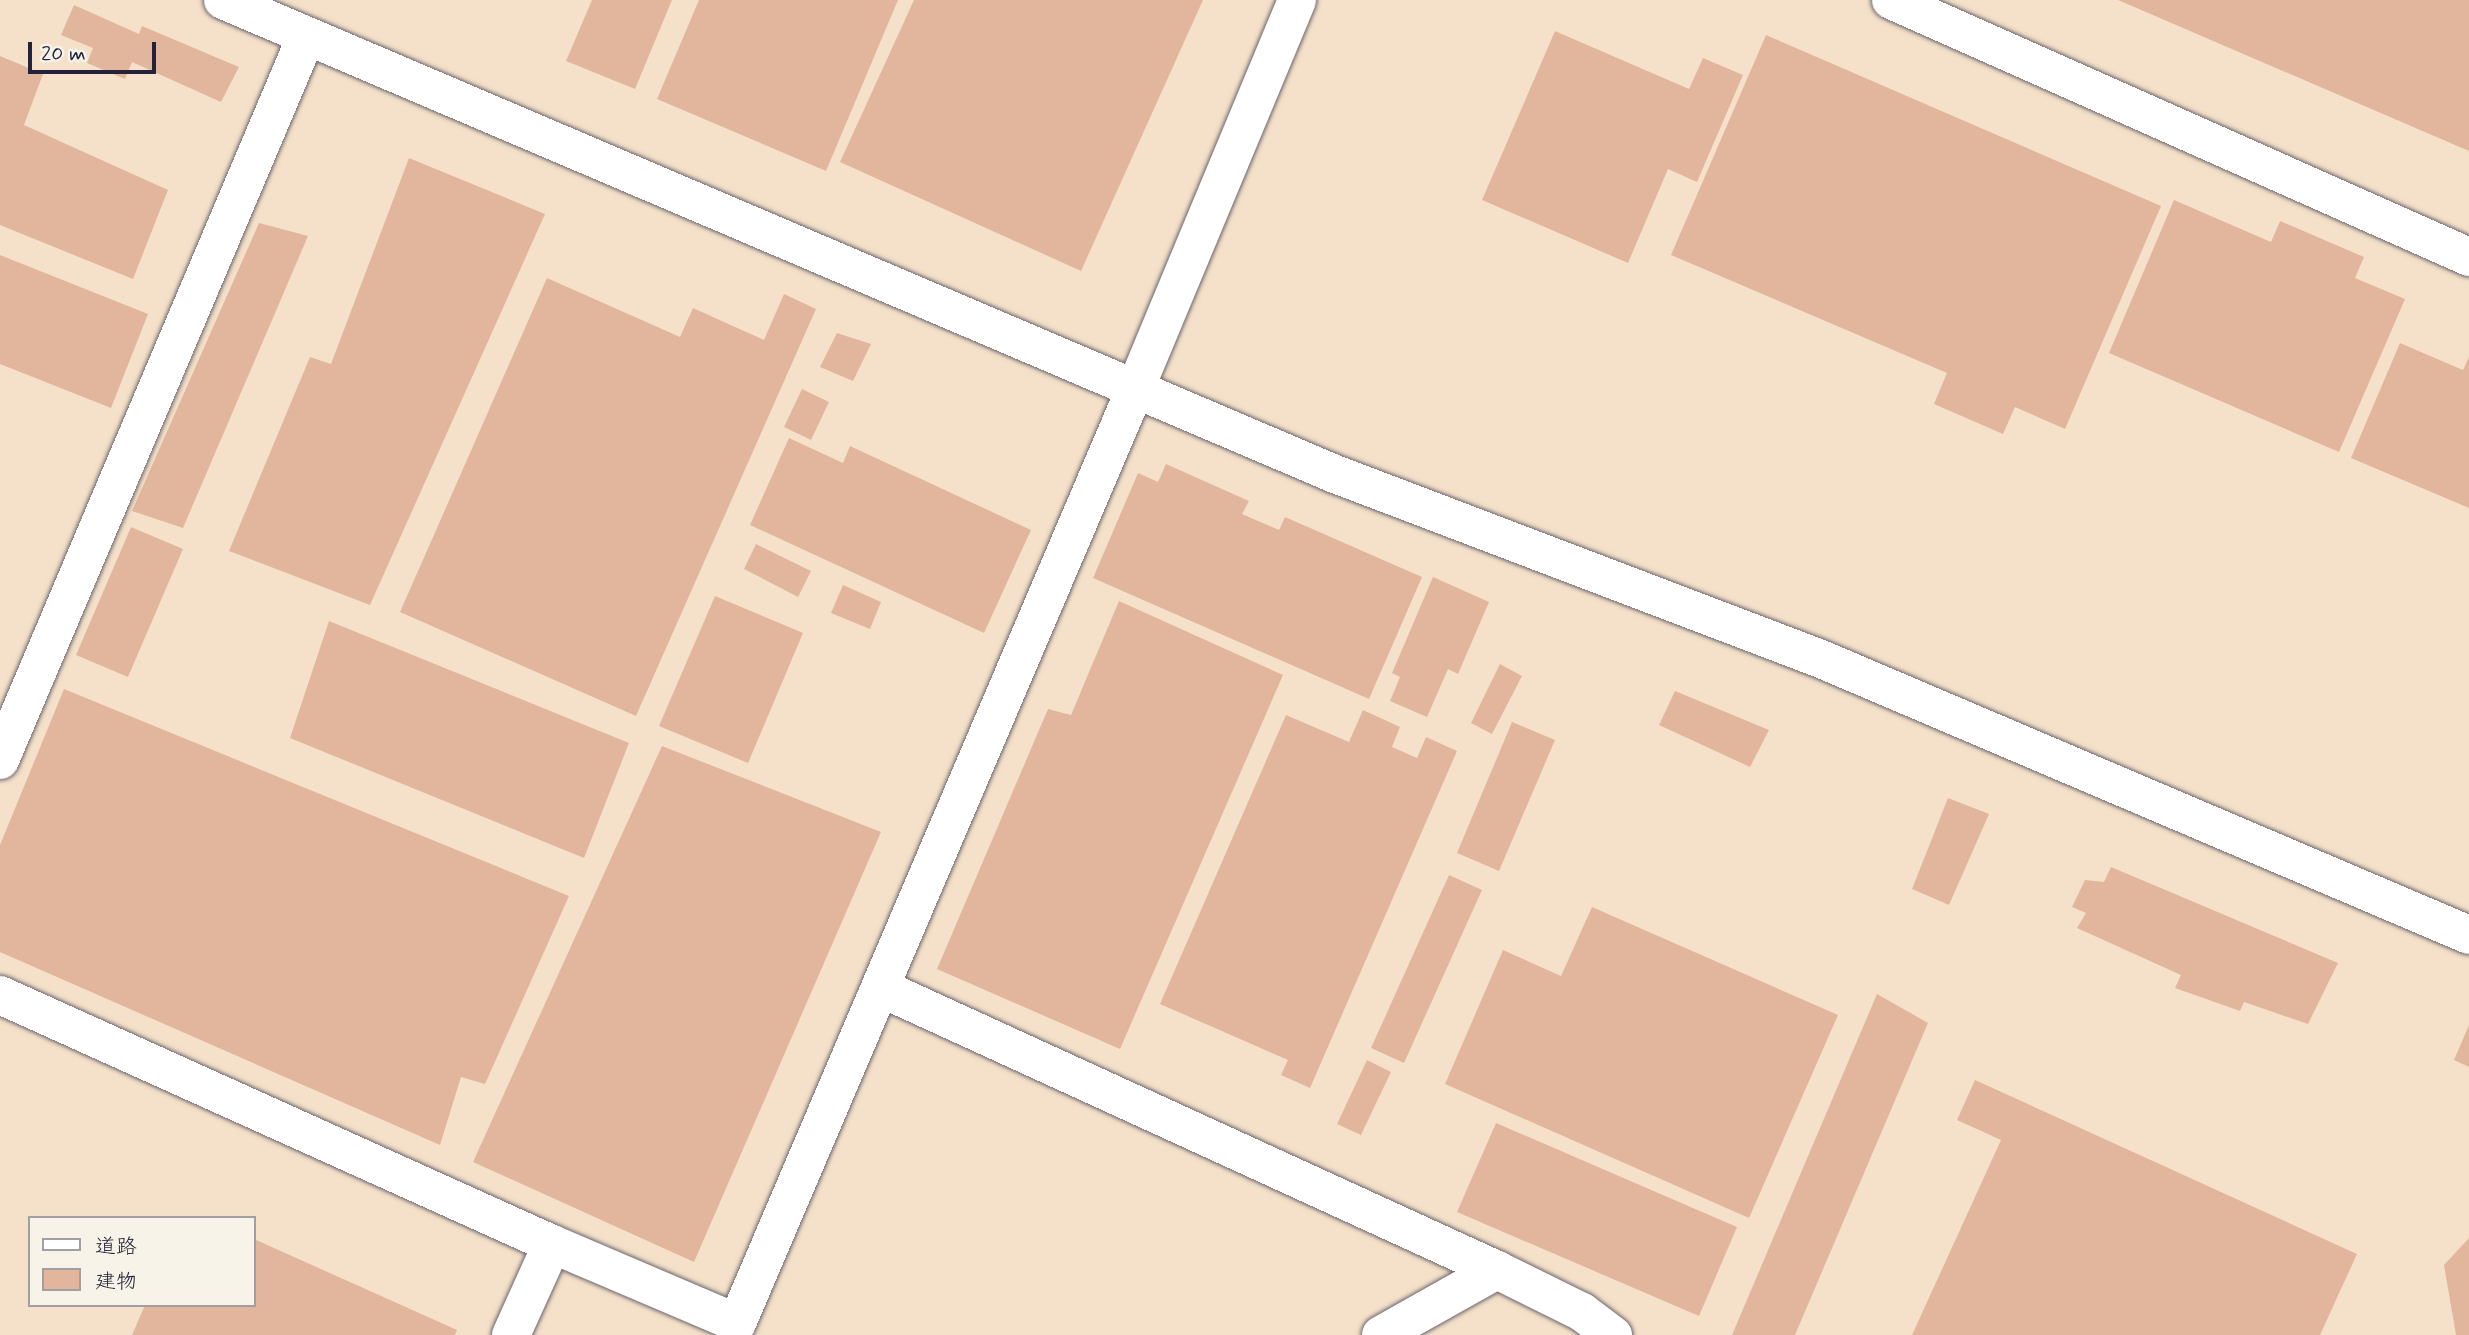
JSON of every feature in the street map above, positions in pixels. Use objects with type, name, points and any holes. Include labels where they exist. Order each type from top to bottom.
[{"type":"street","points":[[223,0],[1335,474],[1821,659],[2469,935]]},
{"type":"street","points":[[0,995],[552,1244],[737,1323],[1136,387],[1297,0]]},
{"type":"street","points":[[1891,0],[2469,257]]},
{"type":"street","points":[[0,760],[306,37]]},
{"type":"street","points":[[881,988],[1497,1270],[1582,1312],[1613,1335]]},
{"type":"street","points":[[511,1335],[552,1244]]},
{"type":"street","points":[[1381,1335],[1497,1270]]},
{"type":"building","points":[[592,0],[672,0],[635,89],[566,61]]},
{"type":"building","points":[[699,0],[898,0],[826,171],[657,99]]},
{"type":"building","points":[[914,0],[1203,0],[1081,271],[840,162]]},
{"type":"building","points":[[2118,0],[2469,0],[2469,151]]},
{"type":"building","points":[[74,5],[139,34],[142,26],[239,67],[221,102],[132,62],[125,79],[87,63],[93,48],[61,35]]},
{"type":"building","points":[[1555,31],[1689,89],[1703,58],[1743,75],[1697,182],[1668,169],[1628,263],[1482,200]]},
{"type":"building","points":[[1766,35],[2161,206],[2065,429],[2015,407],[2003,434],[1934,404],[1947,373],[1671,255]]},
{"type":"building","points":[[0,56],[43,74],[24,125],[168,190],[133,279],[0,225]]},
{"type":"building","points":[[409,158],[545,214],[370,605],[229,551],[310,357],[331,364]]},
{"type":"building","points":[[2174,200],[2271,242],[2280,221],[2364,257],[2355,278],[2405,299],[2339,452],[2109,353]]},
{"type":"building","points":[[259,223],[308,236],[183,528],[132,511]]},
{"type":"building","points":[[0,255],[148,314],[111,408],[0,364]]},
{"type":"building","points":[[547,278],[680,337],[693,308],[764,340],[784,294],[816,309],[636,716],[400,612]]},
{"type":"building","points":[[837,333],[871,344],[853,381],[820,367]]},
{"type":"building","points":[[2400,343],[2463,370],[2469,357],[2469,508],[2351,458]]},
{"type":"building","points":[[802,389],[829,402],[811,440],[784,427]]},
{"type":"building","points":[[789,438],[843,463],[850,446],[1031,530],[984,633],[750,525]]},
{"type":"building","points":[[1166,464],[1249,501],[1242,514],[1279,530],[1285,517],[1422,577],[1369,699],[1093,578],[1138,473],[1158,482]]},
{"type":"building","points":[[131,527],[183,549],[128,677],[76,655]]},
{"type":"building","points":[[756,544],[811,571],[798,597],[744,569]]},
{"type":"building","points":[[1433,577],[1489,602],[1458,674],[1448,669],[1427,717],[1390,701],[1400,677],[1392,673]]},
{"type":"building","points":[[843,585],[881,602],[870,629],[831,613]]},
{"type":"building","points":[[715,596],[803,633],[748,763],[659,726]]},
{"type":"building","points":[[1119,601],[1283,675],[1120,1049],[937,969],[1048,709],[1071,715]]},
{"type":"building","points":[[329,621],[629,743],[584,858],[290,738]]},
{"type":"building","points":[[1500,664],[1522,676],[1492,734],[1471,723]]},
{"type":"building","points":[[64,689],[569,896],[485,1084],[461,1077],[440,1145],[0,952],[0,845]]},
{"type":"building","points":[[1675,691],[1769,730],[1750,767],[1659,725]]},
{"type":"building","points":[[1363,710],[1400,727],[1392,747],[1417,758],[1426,737],[1457,751],[1310,1088],[1281,1075],[1288,1060],[1160,1004],[1286,715],[1349,742]]},
{"type":"building","points":[[1512,722],[1555,740],[1499,871],[1457,853]]},
{"type":"building","points":[[662,746],[881,832],[694,1262],[473,1162]]},
{"type":"building","points":[[1948,798],[1989,814],[1949,905],[1912,889]]},
{"type":"building","points":[[2111,867],[2338,963],[2308,1024],[2244,1002],[2240,1011],[2175,988],[2181,975],[2077,928],[2086,913],[2072,907],[2085,880],[2104,882]]},
{"type":"building","points":[[1449,875],[1482,890],[1404,1063],[1371,1048]]},
{"type":"building","points":[[1592,907],[1838,1015],[1749,1218],[1445,1084],[1503,950],[1561,976]]},
{"type":"building","points":[[1877,994],[1928,1023],[1795,1335],[1732,1335]]},
{"type":"building","points":[[2469,1025],[2469,1067],[2454,1060]]},
{"type":"building","points":[[1367,1060],[1391,1072],[1361,1135],[1337,1124]]},
{"type":"building","points":[[1975,1080],[2357,1254],[2320,1335],[1912,1335],[2001,1140],[1957,1120]]},
{"type":"building","points":[[1496,1123],[1737,1227],[1699,1316],[1457,1212]]},
{"type":"building","points":[[2469,1238],[2469,1335],[2456,1335],[2444,1265]]},
{"type":"building","points":[[256,1240],[457,1330],[455,1335],[132,1335],[144,1307],[256,1307]]}]
